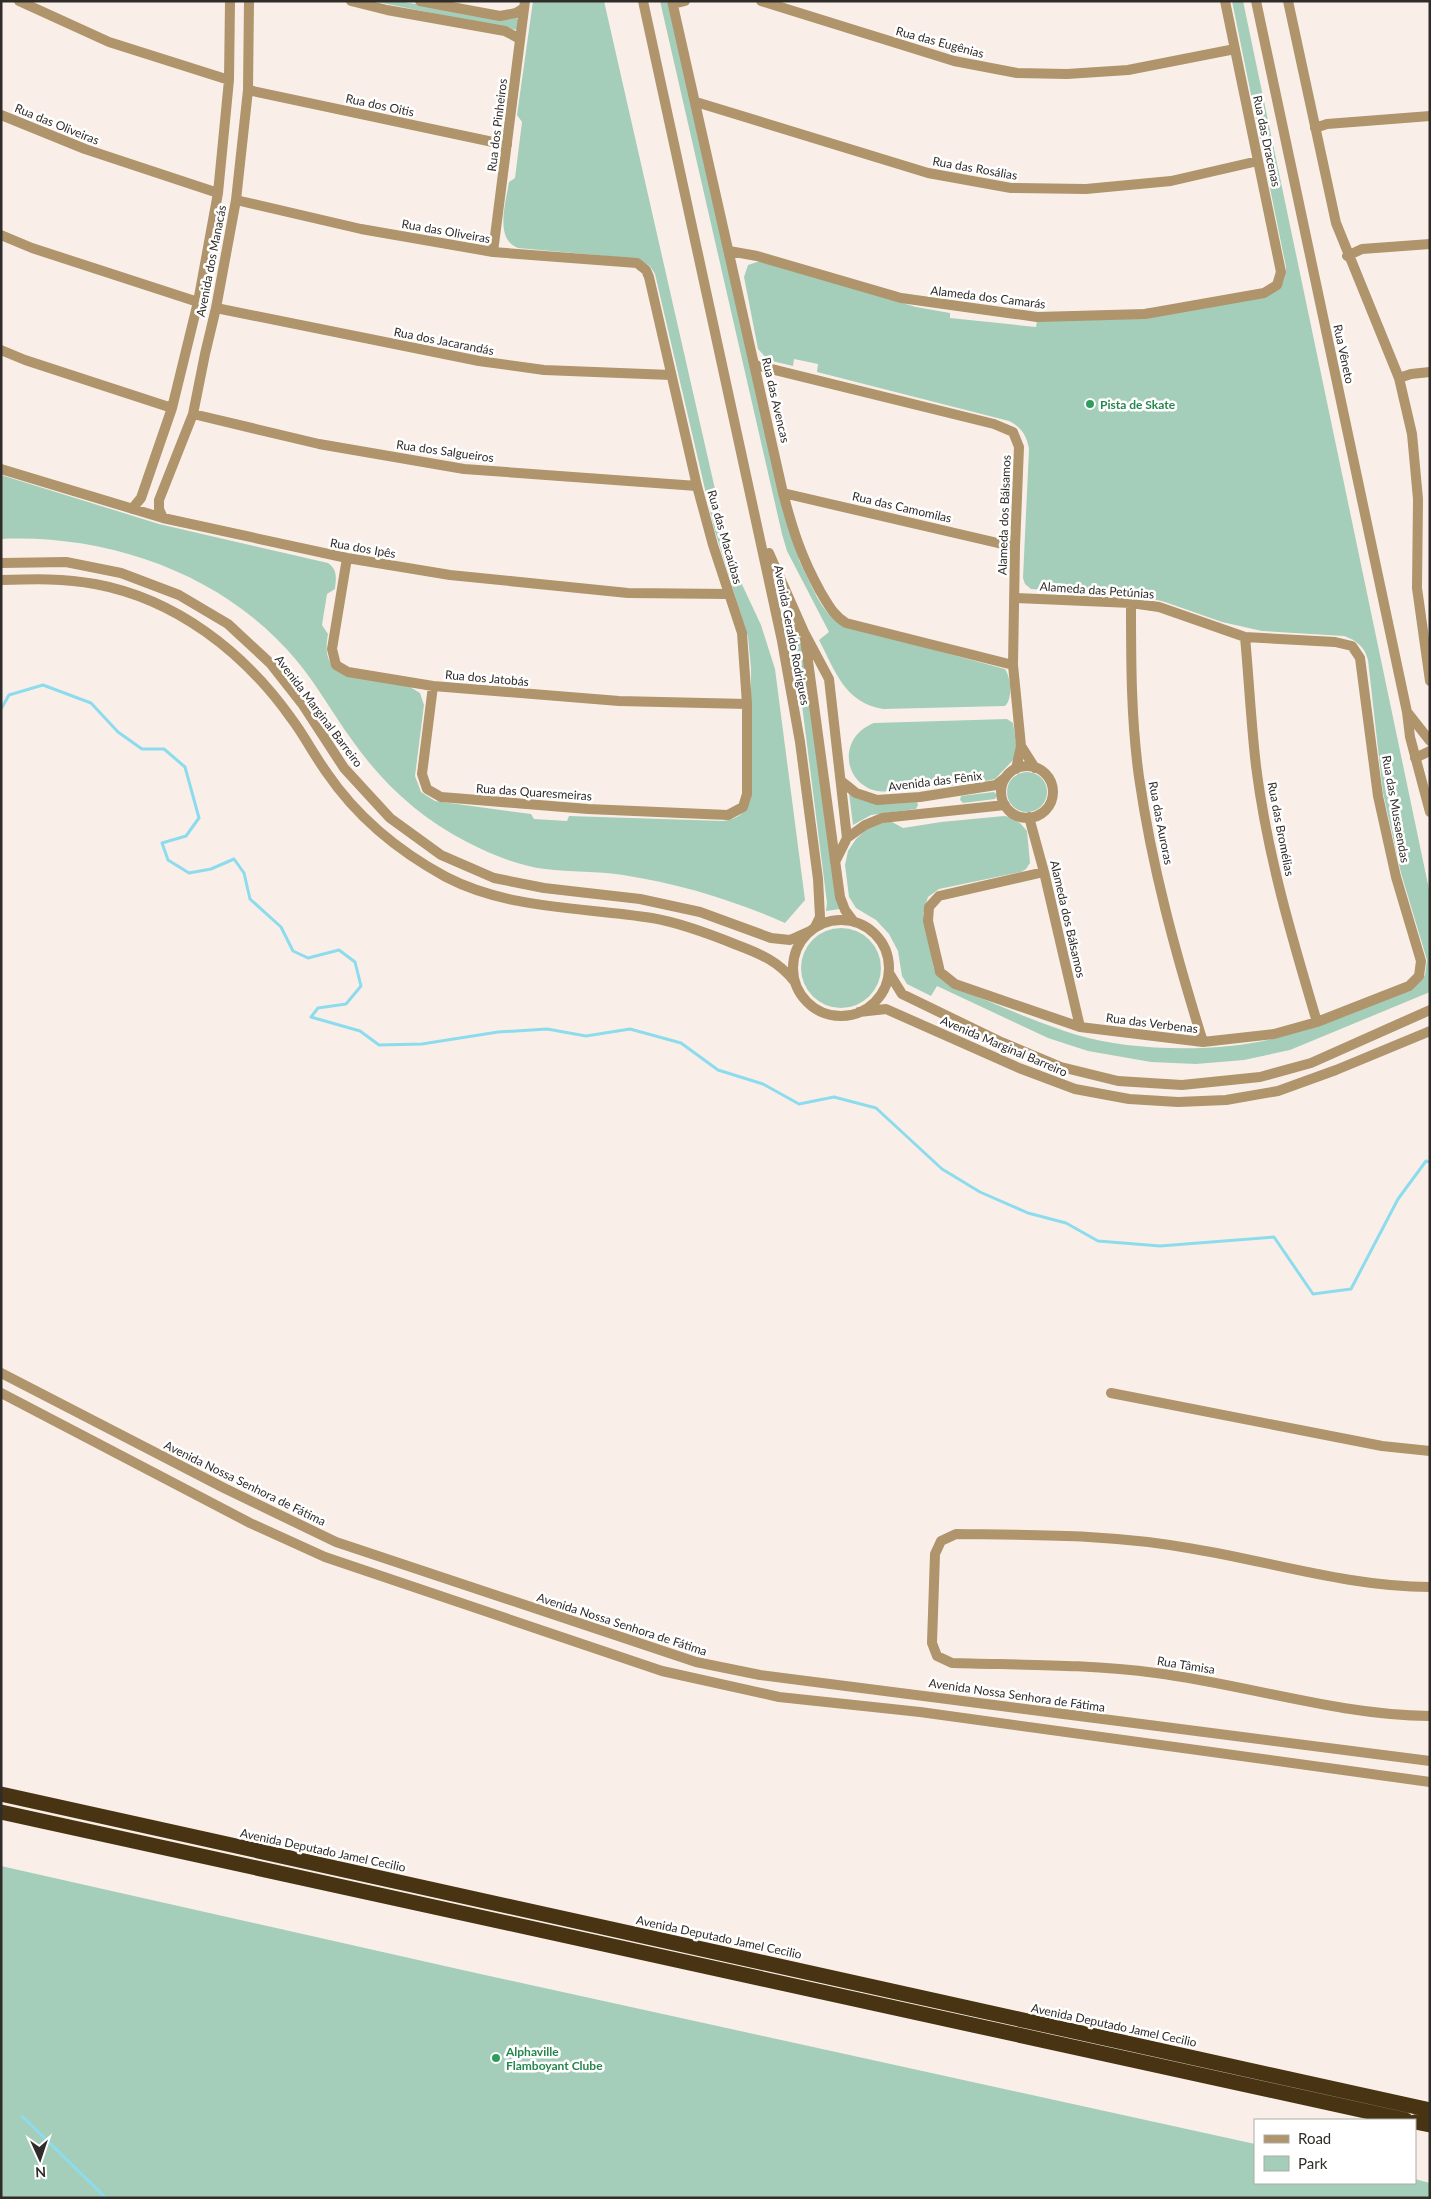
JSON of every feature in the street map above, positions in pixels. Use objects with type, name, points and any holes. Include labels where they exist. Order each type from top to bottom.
[{"type":"highway","name":"Avenida Deputado Jamel Cecilio","points":[[1,1794],[1430,2110]]},
{"type":"highway","points":[[1,1812],[1401,2119]]},
{"type":"highway","points":[[1416,2122],[1430,2125]]},
{"type":"street","points":[[19,1],[109,42],[229,80]]},
{"type":"street","name":"Avenida dos Manacás","points":[[132,509],[141,498],[172,408],[198,302],[218,194],[229,80],[230,1]]},
{"type":"street","name":"Avenida dos Manacás","points":[[163,518],[159,509],[159,500],[193,414],[216,308],[236,200],[248,90],[250,1]]},
{"type":"street","points":[[351,1],[387,10],[505,31],[520,39]]},
{"type":"street","points":[[420,1],[500,16],[516,14],[524,5]]},
{"type":"street","points":[[643,1],[751,494]]},
{"type":"street","points":[[672,3],[685,1]]},
{"type":"street","name":"Rua das Eugênias","points":[[761,1],[954,62],[1017,73],[1068,74],[1128,70],[1235,50]]},
{"type":"street","name":"Rua das Dracenas","points":[[1225,1],[1281,272],[1277,285]]},
{"type":"street","name":"Rua Vêneto","points":[[1256,1],[1407,712],[1410,737],[1430,812]]},
{"type":"street","points":[[1288,1],[1336,224],[1347,256],[1398,378],[1412,434],[1418,499],[1417,588],[1425,628],[1430,681]]},
{"type":"street","name":"Rua das Avencas","points":[[672,3],[793,532],[804,562],[834,616],[846,623],[1013,665]]},
{"type":"street","name":"Rua dos Pinheiros","points":[[493,252],[524,5]]},
{"type":"street","name":"Rua dos Oitis","points":[[248,90],[507,145]]},
{"type":"street","name":"Rua das Rosálias","points":[[696,102],[928,173],[1011,188],[1086,189],[1171,181],[1258,161]]},
{"type":"street","name":"Rua das Oliveiras","points":[[1,114],[85,149],[218,194]]},
{"type":"street","points":[[1314,128],[1327,124],[1430,116]]},
{"type":"street","points":[[224,134],[232,140],[242,138]]},
{"type":"street","name":"Rua das Oliveiras","points":[[236,200],[361,229],[493,252],[637,263],[646,270],[649,277]]},
{"type":"street","points":[[1,235],[32,248],[198,302]]},
{"type":"street","points":[[1347,256],[1362,249],[1430,244]]},
{"type":"street","points":[[208,248],[217,247],[226,252]]},
{"type":"street","name":"Alameda dos Camarás","points":[[729,251],[757,256],[901,298],[1037,317],[1146,314],[1264,293],[1277,285]]},
{"type":"street","name":"Rua das Macaúbas","points":[[649,277],[697,486],[742,633],[747,704],[747,794],[743,806]]},
{"type":"street","name":"Rua dos Jacarandás","points":[[216,308],[479,361],[544,370],[671,375]]},
{"type":"street","points":[[1,350],[25,360],[172,408]]},
{"type":"street","points":[[186,351],[194,356],[205,354]]},
{"type":"street","name":"Alameda dos Bálsamos","points":[[755,365],[994,424],[1013,432],[1020,448],[1015,547],[1013,665],[1021,746],[1016,769]]},
{"type":"street","points":[[1398,378],[1411,374],[1430,372]]},
{"type":"street","name":"Rua dos Salgueiros","points":[[193,414],[319,444],[464,469],[697,486]]},
{"type":"street","name":"Rua dos Ipês","points":[[1,469],[163,518],[346,558],[450,575],[628,593],[729,594]]},
{"type":"street","name":"Rua das Camomilas","points":[[784,493],[1015,547]]},
{"type":"street","name":"Avenida Geraldo Rodrigues","points":[[751,494],[772,562],[804,632],[829,679],[847,838]]},
{"type":"street","name":"Avenida Geraldo Rodrigues","points":[[751,494],[782,642],[800,742],[818,879],[820,917],[812,929]]},
{"type":"street","points":[[1418,499],[1430,499]]},
{"type":"street","name":"Rua dos Jatobás","points":[[346,558],[332,649],[336,665],[348,672],[433,686],[619,701],[747,704]]},
{"type":"street","name":"Avenida Marginal Barreiro","points":[[1,562],[66,562],[121,573],[179,595],[228,624],[270,663],[303,705],[344,768],[390,818],[441,855],[494,878],[544,888],[640,899],[700,912],[771,938],[790,940],[812,929]]},
{"type":"street","points":[[1,580],[52,579],[95,584],[133,593],[177,614],[220,640],[261,680],[292,718],[328,775],[361,814],[406,854],[448,878],[495,896],[546,907],[601,911],[654,919],[711,934],[762,955],[784,968],[795,982],[802,996],[813,1007],[828,1014],[844,1016],[859,1012],[870,1006],[880,996],[886,985],[889,973],[888,956],[881,941],[869,929],[854,922],[834,921],[812,929],[800,942],[794,954],[792,968],[795,982]]},
{"type":"street","name":"Alameda das Petúnias","points":[[1014,598],[1130,603],[1159,607],[1245,637],[1335,642],[1352,646]]},
{"type":"street","name":"Rua das Auroras","points":[[1130,603],[1131,690],[1139,777],[1172,942],[1203,1042]]},
{"type":"street","points":[[782,642],[792,630],[804,632]]},
{"type":"street","name":"Avenida Geraldo Rodrigues","points":[[804,632],[840,897],[845,910],[854,922]]},
{"type":"street","name":"Rua das Bromélias","points":[[1245,637],[1256,767],[1269,840],[1285,913],[1317,1022]]},
{"type":"street","name":"Rua das Mussaendas","points":[[1352,646],[1360,658],[1378,796],[1396,877],[1421,961],[1418,976]]},
{"type":"street","name":"Rua das Quaresmeiras","points":[[433,686],[422,774],[428,789],[441,797],[588,809],[728,815],[743,806]]},
{"type":"street","name":"Rua Vêneto","points":[[1407,712],[1430,741]]},
{"type":"street","name":"Alameda dos Bálsamos","points":[[1021,746],[1035,768],[1042,771],[1051,782],[1052,797],[1044,811],[1029,818],[1044,872],[1080,1026]]},
{"type":"street","points":[[1415,758],[1430,751]]},
{"type":"street","points":[[1029,818],[1015,815],[1005,805],[1001,792],[1005,778],[1016,769],[1029,766],[1035,768]]},
{"type":"street","name":"Avenida das Fênix","points":[[841,781],[856,793],[877,800],[956,792],[996,785],[1005,778]]},
{"type":"street","points":[[956,792],[955,802],[958,810]]},
{"type":"street","points":[[920,797],[923,806],[922,814]]},
{"type":"street","points":[[835,862],[847,838],[865,825],[882,818],[1005,805]]},
{"type":"street","name":"Rua das Verbenas","points":[[1044,872],[939,896],[929,907],[928,921],[940,972],[954,984],[1080,1026],[1203,1042],[1274,1034],[1317,1022],[1409,986],[1418,976]]},
{"type":"street","name":"Avenida Marginal Barreiro","points":[[889,973],[902,994],[999,1041],[1052,1063],[1118,1080],[1182,1085],[1260,1077],[1311,1062],[1430,1010]]},
{"type":"street","name":"Avenida Marginal Barreiro","points":[[859,1012],[886,1009],[1019,1068],[1075,1089],[1129,1099],[1178,1102],[1226,1100],[1278,1091],[1336,1070],[1430,1031]]},
{"type":"street","name":"Avenida Nossa Senhora de Fátima","points":[[1,1373],[170,1460],[336,1542],[696,1662],[760,1675],[1430,1761]]},
{"type":"street","points":[[1,1393],[250,1523],[324,1557],[662,1671],[779,1697],[920,1712],[1430,1782]]},
{"type":"street","points":[[1111,1393],[1382,1446],[1430,1451]]},
{"type":"street","points":[[162,1476],[170,1460]]},
{"type":"street","name":"Rua Tâmisa","points":[[1430,1587],[1353,1580],[1195,1549],[1141,1541],[1092,1536],[956,1534],[941,1541],[935,1554],[932,1643],[937,1656],[952,1663],[1107,1667],[1201,1680],[1318,1704],[1375,1712],[1430,1716]]},
{"type":"green space","points":[[372,1],[399,1],[497,19],[516,18],[518,19],[517,30]]},
{"type":"green space","points":[[533,1],[604,1],[727,542],[739,578],[761,625],[775,669],[805,900],[785,923],[746,907],[686,888],[623,875],[555,870],[525,865],[505,859],[476,846],[433,822],[389,785],[364,756],[297,661],[268,631],[236,605],[201,583],[163,566],[124,553],[83,544],[42,539],[1,539],[1,475],[159,524],[328,563],[335,571],[336,578],[335,589],[327,594],[322,625],[328,634],[327,648],[329,660],[334,668],[410,687],[420,693],[424,705],[415,776],[421,792],[435,801],[531,814],[534,819],[567,821],[569,816],[723,821],[733,819],[745,811],[751,797],[751,668],[748,637],[714,528],[655,274],[650,266],[639,259],[518,248],[506,237],[503,219],[504,209],[509,182],[515,178],[522,122],[517,115]]},
{"type":"green space","points":[[660,1],[668,1],[799,560],[812,587],[828,613],[842,625],[1005,669],[1009,677],[1010,693],[1005,706],[883,709],[870,706],[850,693],[843,684],[819,640],[829,632],[787,551],[782,534]]},
{"type":"green space","points":[[1232,1],[1243,1],[1430,894],[1430,992],[1290,1050],[1244,1060],[1196,1064],[1151,1062],[1088,1051],[1048,1038],[937,986],[931,996],[907,984],[902,976],[898,951],[889,934],[876,920],[856,908],[849,897],[845,865],[848,851],[856,839],[868,828],[883,822],[892,822],[903,828],[1004,816],[1020,823],[1027,831],[1030,863],[1026,869],[1021,872],[939,889],[928,897],[923,914],[934,969],[942,980],[953,987],[1061,1030],[1100,1041],[1125,1045],[1208,1048],[1260,1042],[1316,1026],[1348,1014],[1412,989],[1425,975],[1427,960],[1401,873],[1383,793],[1368,660],[1365,651],[1356,642],[1344,636],[1262,631],[1222,622],[1142,596],[1031,589],[1025,584],[1023,578],[1029,449],[1027,440],[1020,429],[1009,421],[817,372],[818,364],[794,359],[793,366],[768,360],[758,349],[744,277],[748,265],[760,261],[916,307],[950,313],[950,318],[1036,327],[1037,321],[1269,295],[1282,284],[1286,267]]},
{"type":"green space","points":[[797,636],[802,639],[840,909],[826,911],[827,903],[799,681],[791,645],[792,639]]},
{"type":"green space","points":[[1007,719],[1013,723],[1017,750],[1015,758],[995,779],[986,781],[981,776],[956,779],[952,786],[927,787],[922,783],[897,785],[892,791],[877,791],[864,786],[855,777],[850,766],[849,754],[852,742],[861,731],[874,723]]},
{"type":"green space","points":[[1031,772],[1038,775],[1044,781],[1047,792],[1046,800],[1038,809],[1031,812],[1023,812],[1016,809],[1008,800],[1007,788],[1010,781],[1019,773]]},
{"type":"green space","points":[[994,792],[997,795],[995,799],[963,803],[960,800],[961,796]]},
{"type":"green space","points":[[849,793],[857,798],[873,803],[917,802],[918,805],[916,809],[871,815],[853,825]]},
{"type":"green space","points":[[841,928],[856,931],[869,940],[878,953],[881,968],[878,983],[869,996],[856,1005],[841,1008],[826,1005],[813,996],[804,983],[801,968],[804,953],[813,940],[826,931]]},
{"type":"green space","name":"Alphaville Flamboyant Clube","points":[[1,1866],[467,1971],[1254,2144],[1254,2184],[1416,2184],[1416,2179],[1430,2183],[1430,2198],[1,2198]]},
{"type":"waterway","points":[[1,709],[9,695],[43,685],[91,703],[118,732],[142,749],[164,749],[185,767],[199,818],[186,836],[162,843],[168,860],[189,873],[211,869],[234,859],[244,873],[250,899],[281,927],[293,951],[308,958],[339,950],[355,962],[361,986],[346,1004],[318,1008],[311,1017],[360,1031],[379,1045],[422,1044],[498,1032],[547,1029],[586,1036],[630,1029],[681,1043],[718,1070],[763,1084],[799,1104],[834,1097],[876,1108],[942,1169],[980,1192],[1028,1213],[1066,1223],[1098,1241],[1160,1246],[1274,1237],[1313,1294],[1351,1289],[1398,1199],[1426,1161],[1430,1162]]},
{"type":"waterway","points":[[22,2116],[106,2198]]},
{"type":"place","name":"Pista de Skate","points":[[1090,404]]},
{"type":"place","name":"Alphaville Flamboyant Clube","points":[[496,2058]]}]
